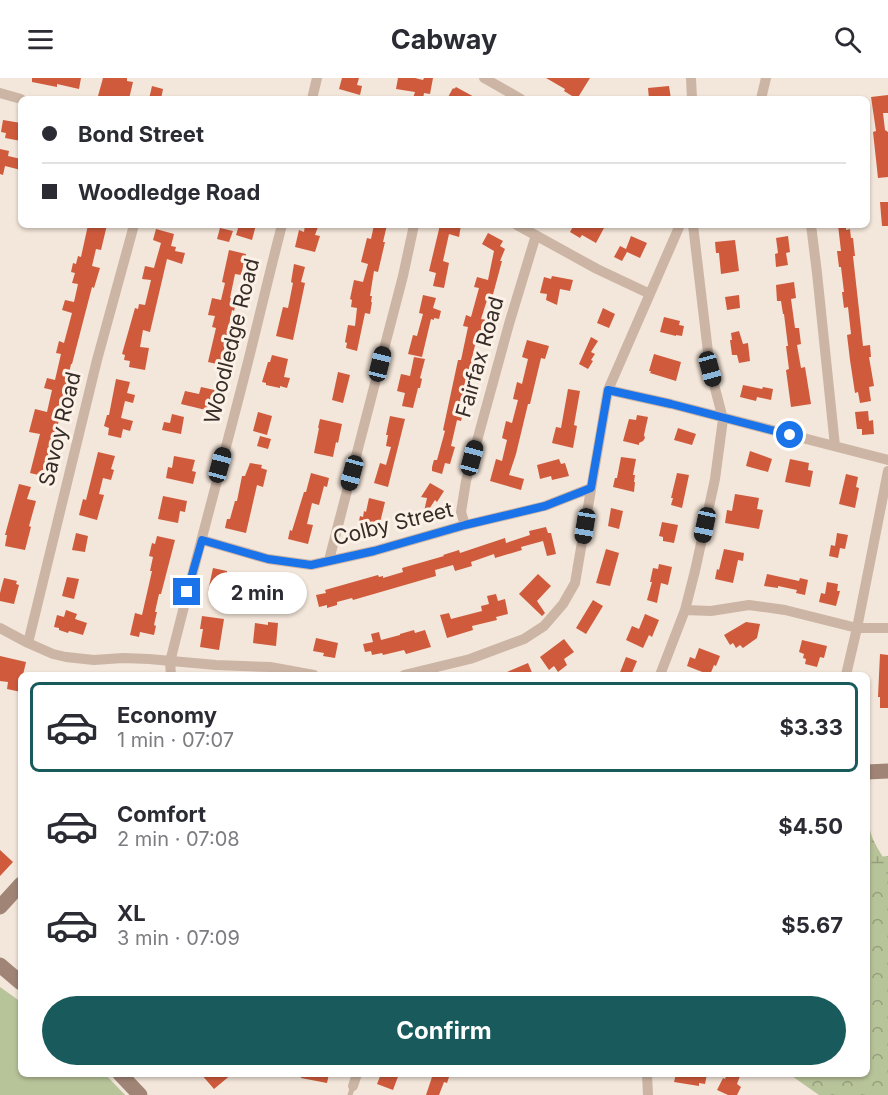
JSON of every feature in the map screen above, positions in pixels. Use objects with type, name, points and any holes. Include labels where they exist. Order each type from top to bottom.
[{"type":"main road","points":[[870,772],[888,771]]},
{"type":"main road","points":[[0,907],[18,887]]},
{"type":"main road","points":[[0,965],[18,980]]},
{"type":"main road","points":[[123,1077],[140,1095]]},
{"type":"street","points":[[313,96],[317,78]]},
{"type":"street","points":[[483,78],[516,96]]},
{"type":"street","points":[[691,78],[692,96]]},
{"type":"street","points":[[762,96],[766,78]]},
{"type":"street","points":[[0,93],[18,98]]},
{"type":"street","name":"Savoy Road","points":[[28,643],[97,360],[133,228]]},
{"type":"street","name":"Woodledge Road","points":[[171,672],[170,662],[281,228]]},
{"type":"street","points":[[329,560],[413,228]]},
{"type":"street","points":[[523,228],[597,269],[650,294]]},
{"type":"street","points":[[416,672],[470,659],[524,639],[544,626],[563,604],[575,583],[608,390],[679,228]]},
{"type":"street","points":[[661,672],[685,610],[695,571],[715,479],[723,419],[710,369],[693,228]]},
{"type":"street","points":[[811,228],[835,446]]},
{"type":"street","name":"Fairfax Road","points":[[465,525],[461,512],[466,481],[536,235]]},
{"type":"street","points":[[608,390],[888,460]]},
{"type":"street","points":[[847,672],[888,471]]},
{"type":"street","name":"Colby Street","points":[[202,540],[268,559],[311,565],[374,551],[465,525],[545,506],[591,488]]},
{"type":"street","points":[[685,610],[711,611],[749,605],[785,610],[857,628],[888,628]]},
{"type":"street","points":[[0,628],[53,654],[66,657],[94,660],[149,659],[270,667],[298,672]]},
{"type":"street","points":[[647,1077],[648,1095]]},
{"type":"green space","points":[[870,827],[871,834],[887,867],[886,876],[870,874]]},
{"type":"green space","points":[[888,856],[888,1095],[819,1095],[793,1077],[870,1077],[870,858]]},
{"type":"green space","points":[[0,987],[18,1000],[18,1077],[108,1077],[125,1095],[0,1095]]},
{"type":"building","points":[[32,78],[81,78],[79,89],[32,82]]},
{"type":"building","points":[[103,78],[127,78],[127,81],[133,82],[130,96],[98,96]]},
{"type":"building","points":[[342,78],[359,78],[357,85],[362,86],[360,95],[339,89]]},
{"type":"building","points":[[398,78],[423,80],[433,78],[430,94],[424,93],[424,96],[414,96],[415,92],[396,89]]},
{"type":"building","points":[[546,78],[590,78],[579,96],[572,96],[564,91],[565,89]]},
{"type":"building","points":[[152,86],[163,89],[162,96],[150,96]]},
{"type":"building","points":[[669,86],[671,96],[649,96],[648,88]]},
{"type":"building","points":[[456,87],[472,96],[449,96]]},
{"type":"building","points":[[888,95],[888,113],[883,113],[885,130],[888,132],[888,177],[878,178],[873,132],[876,131],[871,97]]},
{"type":"building","points":[[3,120],[18,122],[18,140],[5,138],[6,133],[1,132]]},
{"type":"building","points":[[0,149],[9,151],[8,156],[18,158],[18,169],[5,166],[3,175],[0,174]]},
{"type":"building","points":[[880,202],[888,202],[888,226],[882,226]]},
{"type":"building","points":[[87,228],[106,228],[101,250],[96,249],[92,266],[100,268],[94,288],[92,287],[71,364],[55,438],[52,438],[43,476],[30,473],[40,434],[29,432],[35,409],[47,412],[52,390],[44,388],[47,378],[55,380],[61,354],[56,353],[59,341],[64,343],[72,313],[62,310],[65,300],[74,302],[78,284],[72,283],[75,273],[71,272],[73,263],[76,264],[78,256],[81,257]]},
{"type":"building","points":[[220,228],[233,231],[229,242],[217,239]]},
{"type":"building","points":[[238,228],[255,228],[252,240],[236,235]]},
{"type":"building","points":[[305,228],[318,228],[315,235],[320,236],[315,252],[295,247],[299,230],[304,232]]},
{"type":"building","points":[[373,228],[386,228],[378,272],[374,271],[370,314],[365,313],[357,351],[346,348],[347,343],[345,342],[348,325],[355,326],[357,308],[351,307],[352,300],[350,299],[354,280],[363,282],[368,264],[361,262],[367,238],[371,239]]},
{"type":"building","points":[[439,228],[460,228],[459,237],[449,234],[443,261],[449,263],[444,288],[433,286],[436,273],[429,271]]},
{"type":"building","points":[[572,228],[604,228],[596,243],[582,235],[580,238],[570,232]]},
{"type":"building","points":[[838,228],[850,229],[855,256],[853,256],[863,346],[870,345],[871,357],[869,357],[874,386],[869,387],[871,401],[860,403],[858,392],[855,393],[850,360],[847,335],[851,334],[848,307],[844,308],[841,267],[839,267],[837,251],[841,251]]},
{"type":"building","points":[[156,229],[174,234],[171,246],[176,247],[175,251],[185,253],[182,264],[167,259],[150,332],[143,330],[140,347],[149,348],[145,370],[129,367],[130,361],[124,360],[125,355],[122,354],[135,308],[138,309],[139,304],[145,305],[151,280],[142,279],[145,266],[154,268],[161,243],[153,240]]},
{"type":"building","points":[[488,233],[503,241],[500,246],[505,249],[492,298],[488,297],[481,319],[487,320],[482,338],[477,337],[471,362],[475,363],[471,381],[466,380],[461,405],[465,406],[461,421],[457,420],[451,446],[455,447],[450,464],[445,463],[442,474],[432,471],[432,467],[434,460],[437,460],[445,431],[443,430],[458,360],[461,360],[468,327],[463,326],[466,315],[471,317],[479,288],[474,287],[477,277],[488,280],[494,251],[482,244]]},
{"type":"building","points":[[631,236],[647,243],[640,258],[627,252],[622,261],[614,257],[620,246],[626,249]]},
{"type":"building","points":[[788,236],[790,252],[786,253],[788,265],[776,267],[775,254],[778,253],[776,238]]},
{"type":"building","points":[[735,240],[739,271],[721,274],[719,253],[716,253],[715,242]]},
{"type":"building","points":[[229,250],[246,254],[241,275],[235,274],[230,298],[237,300],[234,311],[232,310],[221,365],[208,362],[216,328],[212,327],[215,316],[208,315],[212,298],[221,300],[225,283],[222,282]]},
{"type":"building","points":[[294,264],[305,267],[301,282],[305,283],[293,340],[276,336],[283,307],[288,308]]},
{"type":"building","points":[[552,276],[573,280],[570,291],[560,289],[557,305],[546,300],[547,294],[540,293],[544,277],[551,279]]},
{"type":"building","points":[[794,282],[796,298],[791,299],[795,328],[799,328],[801,344],[797,345],[801,368],[805,367],[811,404],[791,407],[786,370],[789,369],[786,346],[788,346],[784,314],[781,301],[777,301],[776,285]]},
{"type":"building","points":[[423,295],[436,298],[433,308],[441,311],[439,319],[431,319],[422,357],[408,354],[413,335],[417,336],[423,314],[419,313]]},
{"type":"building","points":[[739,295],[740,308],[727,310],[725,297]]},
{"type":"building","points":[[603,308],[615,314],[609,328],[597,323]]},
{"type":"building","points":[[664,317],[680,321],[679,325],[684,326],[682,336],[660,332]]},
{"type":"building","points":[[739,331],[743,344],[748,343],[750,361],[739,363],[737,355],[732,355],[730,340],[732,340],[731,333]]},
{"type":"building","points":[[591,337],[598,341],[591,352],[595,354],[588,369],[579,364]]},
{"type":"building","points":[[527,340],[549,346],[545,359],[541,358],[509,475],[524,479],[521,490],[490,481],[496,459],[502,461],[507,440],[502,438],[506,421],[512,423],[518,400],[513,399],[517,382],[522,384],[528,359],[522,357]]},
{"type":"building","points":[[654,354],[681,362],[676,381],[650,373]]},
{"type":"building","points":[[272,355],[288,359],[284,377],[290,378],[287,388],[266,385],[262,382]]},
{"type":"building","points":[[414,357],[425,359],[420,388],[418,388],[413,408],[402,406],[405,393],[397,391],[401,374],[410,376]]},
{"type":"building","points":[[338,372],[350,375],[343,403],[332,400]]},
{"type":"building","points":[[116,379],[130,382],[127,393],[135,395],[133,403],[125,401],[121,418],[133,421],[130,431],[123,429],[121,438],[108,435],[109,428],[104,426],[107,415],[109,415]]},
{"type":"building","points":[[743,385],[773,389],[771,400],[757,397],[756,401],[740,397]]},
{"type":"building","points":[[201,387],[219,391],[214,412],[181,404],[185,391],[199,394]]},
{"type":"building","points":[[568,389],[580,391],[574,425],[577,426],[573,448],[552,443],[556,427],[561,428]]},
{"type":"building","points":[[868,411],[869,421],[873,420],[874,434],[862,435],[862,429],[857,429],[855,412]]},
{"type":"building","points":[[258,412],[272,416],[267,435],[253,431]]},
{"type":"building","points":[[172,414],[184,417],[181,434],[162,430],[164,422],[170,423]]},
{"type":"building","points":[[637,415],[648,417],[645,438],[639,445],[623,441],[629,419],[636,420]]},
{"type":"building","points":[[390,416],[405,419],[388,487],[374,483],[380,463],[386,465],[391,447],[386,446]]},
{"type":"building","points":[[320,419],[342,424],[333,457],[314,453]]},
{"type":"building","points":[[678,428],[696,434],[692,445],[674,440]]},
{"type":"building","points":[[260,436],[271,439],[268,449],[257,446]]},
{"type":"building","points":[[750,451],[772,459],[768,472],[746,466]]},
{"type":"building","points":[[98,452],[115,456],[111,469],[114,470],[111,480],[103,478],[99,494],[104,495],[97,520],[79,515],[83,499],[86,500]]},
{"type":"building","points":[[174,456],[195,460],[192,471],[196,472],[193,484],[166,478],[168,467],[172,468]]},
{"type":"building","points":[[621,457],[636,459],[633,475],[635,475],[634,492],[613,487]]},
{"type":"building","points":[[559,459],[561,464],[565,463],[569,476],[552,480],[551,476],[540,479],[537,465]]},
{"type":"building","points":[[790,459],[809,463],[808,470],[813,471],[810,487],[785,482]]},
{"type":"building","points":[[250,463],[262,465],[261,468],[267,470],[263,487],[257,485],[246,533],[225,528],[235,501],[237,501],[242,476],[245,476]]},
{"type":"building","points":[[311,473],[329,478],[327,487],[324,486],[319,505],[312,503],[307,524],[313,525],[308,544],[288,539]]},
{"type":"building","points":[[677,473],[689,475],[682,508],[671,505]]},
{"type":"building","points":[[846,474],[858,477],[856,487],[859,488],[855,508],[839,504]]},
{"type":"building","points":[[430,483],[444,491],[424,517],[427,498],[421,497]]},
{"type":"building","points":[[19,484],[31,487],[27,499],[36,501],[25,550],[5,546],[7,535],[5,535]]},
{"type":"building","points":[[735,494],[759,498],[757,509],[763,510],[759,529],[725,523],[727,510],[732,511]]},
{"type":"building","points":[[163,496],[187,501],[185,512],[180,511],[178,523],[158,519]]},
{"type":"building","points":[[369,498],[385,502],[378,531],[358,526],[360,516],[363,517],[364,511],[366,512]]},
{"type":"building","points":[[611,508],[623,511],[619,529],[608,526]]},
{"type":"building","points":[[662,522],[678,525],[674,543],[663,541],[663,537],[659,536]]},
{"type":"building","points":[[546,527],[548,533],[551,533],[556,554],[547,556],[543,541],[495,558],[494,554],[471,562],[472,566],[455,571],[453,565],[435,570],[436,576],[353,600],[352,598],[337,602],[337,605],[327,608],[327,605],[319,607],[316,595],[326,593],[325,590],[378,575],[383,578],[403,572],[402,568],[459,550],[460,553],[505,538],[506,543],[530,535],[529,531]]},
{"type":"building","points":[[76,533],[88,536],[85,552],[72,550]]},
{"type":"building","points":[[837,533],[848,535],[845,549],[840,548],[838,558],[829,556],[831,545],[835,546]]},
{"type":"building","points":[[157,536],[175,540],[155,612],[157,612],[154,635],[140,632],[139,637],[130,635],[135,613],[142,615],[152,571],[150,571],[153,557],[149,556],[152,543],[155,544]]},
{"type":"building","points":[[606,549],[619,553],[610,586],[596,583]]},
{"type":"building","points":[[724,549],[744,553],[743,561],[738,560],[733,583],[715,579]]},
{"type":"building","points":[[659,564],[672,567],[668,585],[661,583],[657,603],[647,600],[653,568],[658,569]]},
{"type":"building","points":[[213,568],[245,578],[241,595],[221,590],[220,594],[208,591]]},
{"type":"building","points":[[538,574],[551,586],[537,601],[545,613],[542,616],[519,594]]},
{"type":"building","points":[[767,574],[799,581],[800,578],[808,580],[805,595],[796,593],[797,590],[764,586]]},
{"type":"building","points":[[67,577],[79,579],[74,599],[62,596]]},
{"type":"building","points":[[4,578],[17,581],[16,584],[19,585],[14,604],[0,601]]},
{"type":"building","points":[[827,582],[838,584],[837,591],[840,591],[836,606],[819,602],[821,593],[825,594]]},
{"type":"building","points":[[277,584],[294,588],[293,593],[302,595],[300,605],[295,604],[295,607],[279,603],[280,598],[274,596]]},
{"type":"building","points":[[496,594],[498,601],[505,599],[508,614],[496,617],[497,620],[472,626],[473,630],[447,638],[440,615],[449,613],[451,619],[482,611],[481,606],[489,604],[487,596]]},
{"type":"building","points":[[593,600],[603,606],[586,634],[576,628]]},
{"type":"building","points":[[66,610],[77,614],[75,619],[87,623],[83,635],[69,631],[68,633],[54,627],[57,615],[64,617]]},
{"type":"building","points":[[645,614],[659,620],[652,637],[649,635],[643,648],[626,640],[632,626],[639,629]]},
{"type":"building","points":[[202,616],[224,619],[219,650],[200,647],[203,629],[200,629]]},
{"type":"building","points":[[268,622],[278,623],[276,646],[253,643],[255,623],[268,625]]},
{"type":"building","points":[[746,622],[760,624],[757,638],[743,648],[740,645],[736,648],[733,643],[730,645],[724,635]]},
{"type":"building","points":[[414,630],[415,633],[425,630],[431,647],[406,654],[404,650],[383,655],[382,653],[372,655],[371,651],[365,652],[363,644],[373,642],[371,634],[379,632],[381,640]]},
{"type":"building","points":[[316,638],[338,643],[335,658],[313,651]]},
{"type":"building","points":[[564,639],[574,652],[564,659],[567,665],[558,672],[554,666],[549,670],[540,657]]},
{"type":"building","points":[[802,640],[827,646],[824,658],[820,657],[817,667],[805,664],[804,654],[799,652]]},
{"type":"building","points":[[699,648],[720,656],[711,672],[702,672],[687,666],[690,657],[695,659]]},
{"type":"building","points":[[880,654],[888,655],[888,708],[880,708],[880,697],[878,697]]},
{"type":"building","points":[[0,656],[26,662],[24,672],[18,672],[18,691],[7,689],[8,682],[0,681]]},
{"type":"building","points":[[626,657],[637,661],[632,672],[620,672]]},
{"type":"building","points":[[528,663],[532,672],[507,672]]},
{"type":"building","points":[[0,850],[13,862],[0,876]]},
{"type":"building","points":[[204,1077],[228,1077],[214,1089]]},
{"type":"building","points":[[301,1077],[328,1077],[327,1083]]},
{"type":"building","points":[[380,1077],[398,1077],[393,1090],[377,1084]]},
{"type":"building","points":[[432,1077],[449,1077],[447,1083],[444,1082],[439,1095],[426,1095]]},
{"type":"building","points":[[675,1077],[706,1077],[705,1084],[699,1083],[699,1086],[674,1082]]},
{"type":"building","points":[[726,1077],[740,1077],[737,1084],[741,1087],[737,1095],[728,1095],[717,1090],[723,1078]]},
{"type":"route","points":[[187,592],[202,540],[268,559],[311,565],[374,551],[465,525],[545,506],[591,488],[608,390],[790,435]]}]
